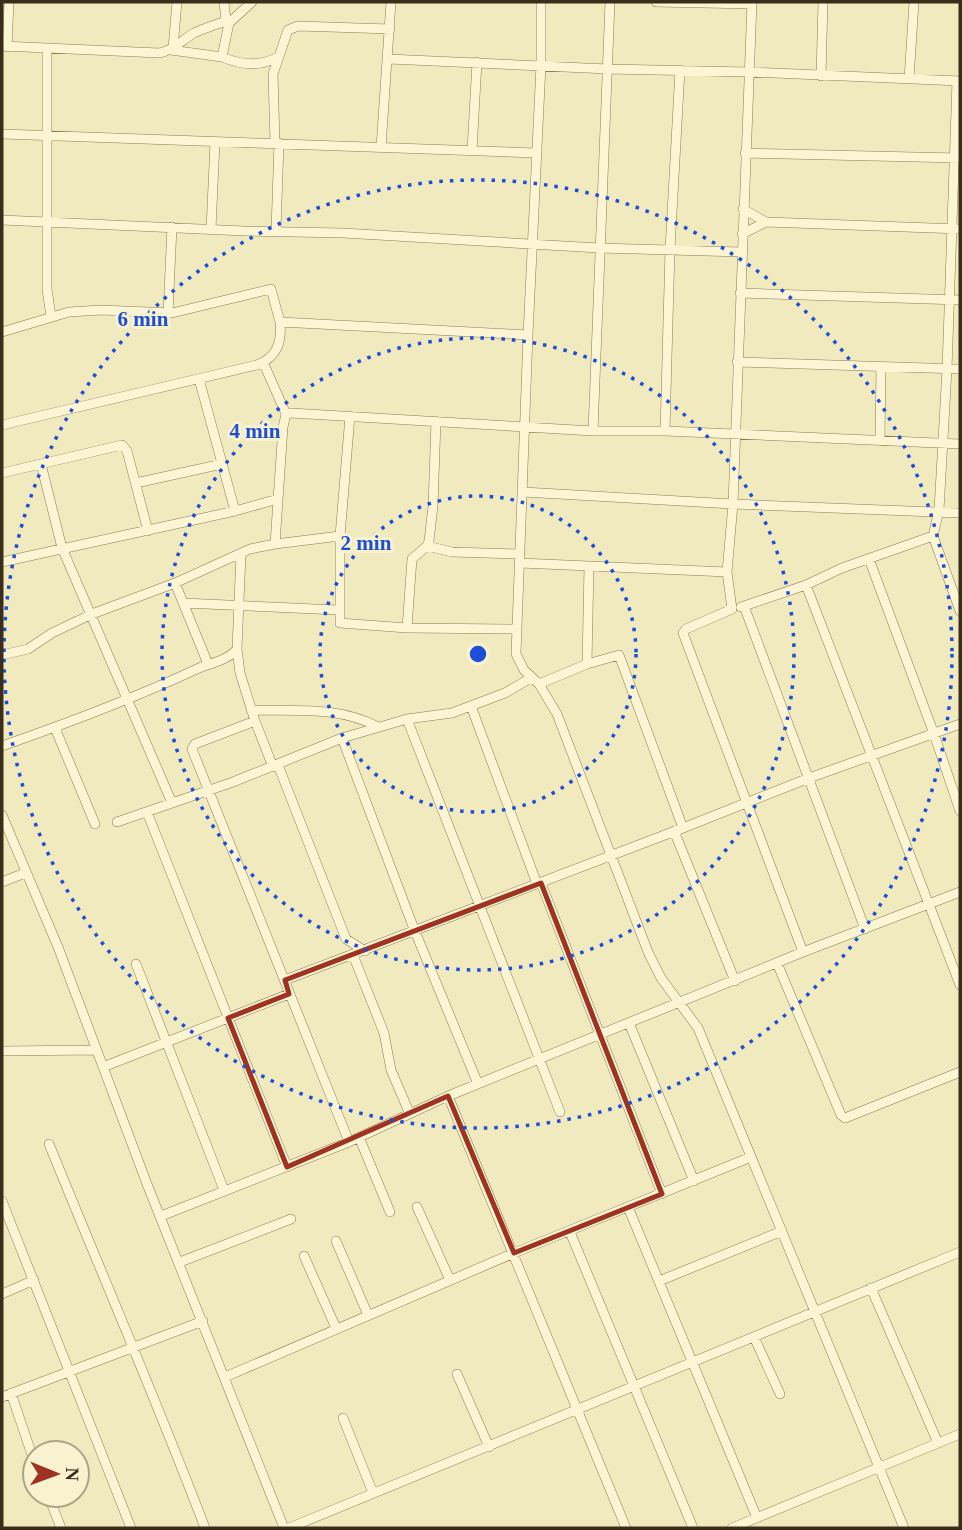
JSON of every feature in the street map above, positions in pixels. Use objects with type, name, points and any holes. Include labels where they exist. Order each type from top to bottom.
[{"type":"street","points":[[9,2],[4,46],[159,53],[172,49],[193,34],[215,25],[226,14],[252,2]]},
{"type":"street","points":[[172,49],[177,2]]},
{"type":"street","points":[[381,147],[391,2]]},
{"type":"street","points":[[541,2],[541,65],[535,153],[516,654],[524,670],[535,681],[560,720],[661,978],[698,1028],[904,1528]]},
{"type":"street","points":[[593,431],[610,2]]},
{"type":"street","points":[[656,2],[752,3],[733,504],[727,572],[732,609]]},
{"type":"street","points":[[821,76],[823,2]]},
{"type":"street","points":[[909,79],[914,2]]},
{"type":"street","points":[[222,57],[226,14]]},
{"type":"street","points":[[276,230],[277,142],[273,74],[282,42],[292,27],[390,29]]},
{"type":"street","points":[[47,48],[47,289],[51,317]]},
{"type":"street","points":[[172,49],[222,57],[233,62],[264,65],[278,57]]},
{"type":"street","points":[[389,59],[959,81],[956,229],[939,510],[933,536],[960,611]]},
{"type":"street","points":[[472,150],[477,62]]},
{"type":"street","points":[[264,65],[273,74]]},
{"type":"street","points":[[665,431],[670,249],[680,70]]},
{"type":"street","points":[[2,134],[535,153]]},
{"type":"street","points":[[211,229],[215,142]]},
{"type":"street","points":[[745,153],[957,158]]},
{"type":"street","points":[[743,209],[766,222],[956,229]]},
{"type":"street","points":[[2,220],[276,230],[599,248],[741,252]]},
{"type":"street","points":[[742,234],[766,222]]},
{"type":"street","points":[[168,314],[173,227]]},
{"type":"street","points":[[2,332],[83,310],[168,314],[271,289],[280,322],[277,351],[263,362],[2,425]]},
{"type":"street","points":[[740,293],[960,300]]},
{"type":"street","points":[[280,322],[528,335]]},
{"type":"street","points":[[263,362],[286,414],[275,544]]},
{"type":"street","points":[[737,362],[960,369]]},
{"type":"street","points":[[880,441],[881,367]]},
{"type":"street","points":[[199,379],[234,511]]},
{"type":"street","points":[[286,414],[593,431],[665,431],[960,444]]},
{"type":"street","points":[[350,416],[340,536],[338,622],[407,628],[516,629]]},
{"type":"street","points":[[407,628],[412,559],[427,546],[433,506],[436,421]]},
{"type":"street","points":[[2,473],[122,445],[127,451],[148,531]]},
{"type":"street","points":[[41,464],[62,548],[173,803]]},
{"type":"street","points":[[136,483],[222,464]]},
{"type":"street","points":[[523,492],[960,513]]},
{"type":"street","points":[[2,562],[148,531],[278,499]]},
{"type":"street","points":[[2,655],[27,649],[52,633],[92,614],[175,583],[257,547],[340,536]]},
{"type":"street","points":[[803,952],[683,633],[686,629],[732,609],[806,585],[834,571],[933,536]]},
{"type":"street","points":[[427,546],[452,552],[589,566],[727,572]]},
{"type":"street","points":[[241,554],[237,649],[240,673],[251,709],[346,939],[365,951]]},
{"type":"street","points":[[869,559],[960,811]]},
{"type":"street","points":[[587,664],[589,566]]},
{"type":"street","points":[[175,583],[213,663],[240,673]]},
{"type":"street","points":[[806,585],[960,985]]},
{"type":"street","points":[[183,603],[338,610]]},
{"type":"street","points":[[744,606],[865,929]]},
{"type":"street","points":[[2,746],[55,728],[213,663],[237,649]]},
{"type":"street","points":[[117,822],[276,766],[342,738],[407,719],[452,713],[535,681],[620,655],[678,830],[735,981]]},
{"type":"street","points":[[471,706],[662,1194]]},
{"type":"street","points":[[251,709],[340,713],[366,720],[378,727]]},
{"type":"street","points":[[407,719],[559,1112]]},
{"type":"street","points":[[255,721],[193,745],[192,749],[349,1142]]},
{"type":"street","points":[[285,981],[808,778],[960,724]]},
{"type":"street","points":[[55,728],[95,824]]},
{"type":"street","points":[[342,738],[414,929],[478,1084]]},
{"type":"street","points":[[147,813],[287,1167]]},
{"type":"street","points":[[2,815],[58,947],[161,1216],[286,1528],[960,1252]]},
{"type":"street","points":[[2,882],[25,873]]},
{"type":"street","points":[[161,1216],[349,1142],[409,1112],[803,952],[960,892]]},
{"type":"street","points":[[340,960],[346,939]]},
{"type":"street","points":[[354,955],[384,1033],[391,1070],[409,1112]]},
{"type":"street","points":[[776,963],[841,1115],[845,1118],[960,1072]]},
{"type":"street","points":[[136,964],[223,1191]]},
{"type":"street","points":[[103,1067],[289,994]]},
{"type":"street","points":[[629,1023],[694,1181]]},
{"type":"street","points":[[2,1051],[96,1050]]},
{"type":"street","points":[[449,1096],[626,1528]]},
{"type":"street","points":[[359,1137],[390,1212]]},
{"type":"street","points":[[49,1144],[131,1346],[163,1416],[205,1528]]},
{"type":"street","points":[[225,1377],[514,1253],[751,1157]]},
{"type":"street","points":[[2,1201],[131,1528]]},
{"type":"street","points":[[418,1207],[450,1280]]},
{"type":"street","points":[[628,1207],[757,1518]]},
{"type":"street","points":[[180,1262],[291,1219]]},
{"type":"street","points":[[659,1282],[782,1231]]},
{"type":"street","points":[[570,1232],[693,1528]]},
{"type":"street","points":[[336,1241],[368,1315]]},
{"type":"street","points":[[304,1256],[336,1328]]},
{"type":"street","points":[[2,1294],[34,1280]]},
{"type":"street","points":[[871,1288],[937,1443]]},
{"type":"street","points":[[24,1439],[6,1395],[203,1321]]},
{"type":"street","points":[[754,1336],[779,1394]]},
{"type":"street","points":[[457,1374],[488,1447]]},
{"type":"street","points":[[343,1418],[373,1493]]},
{"type":"street","points":[[732,1528],[960,1434]]},
{"type":"street","points":[[54,1509],[61,1528]]},
{"type":"highlighted area","points":[[541,883],[662,1194],[514,1253],[448,1096],[287,1167],[228,1018],[289,994],[285,980]]}]
